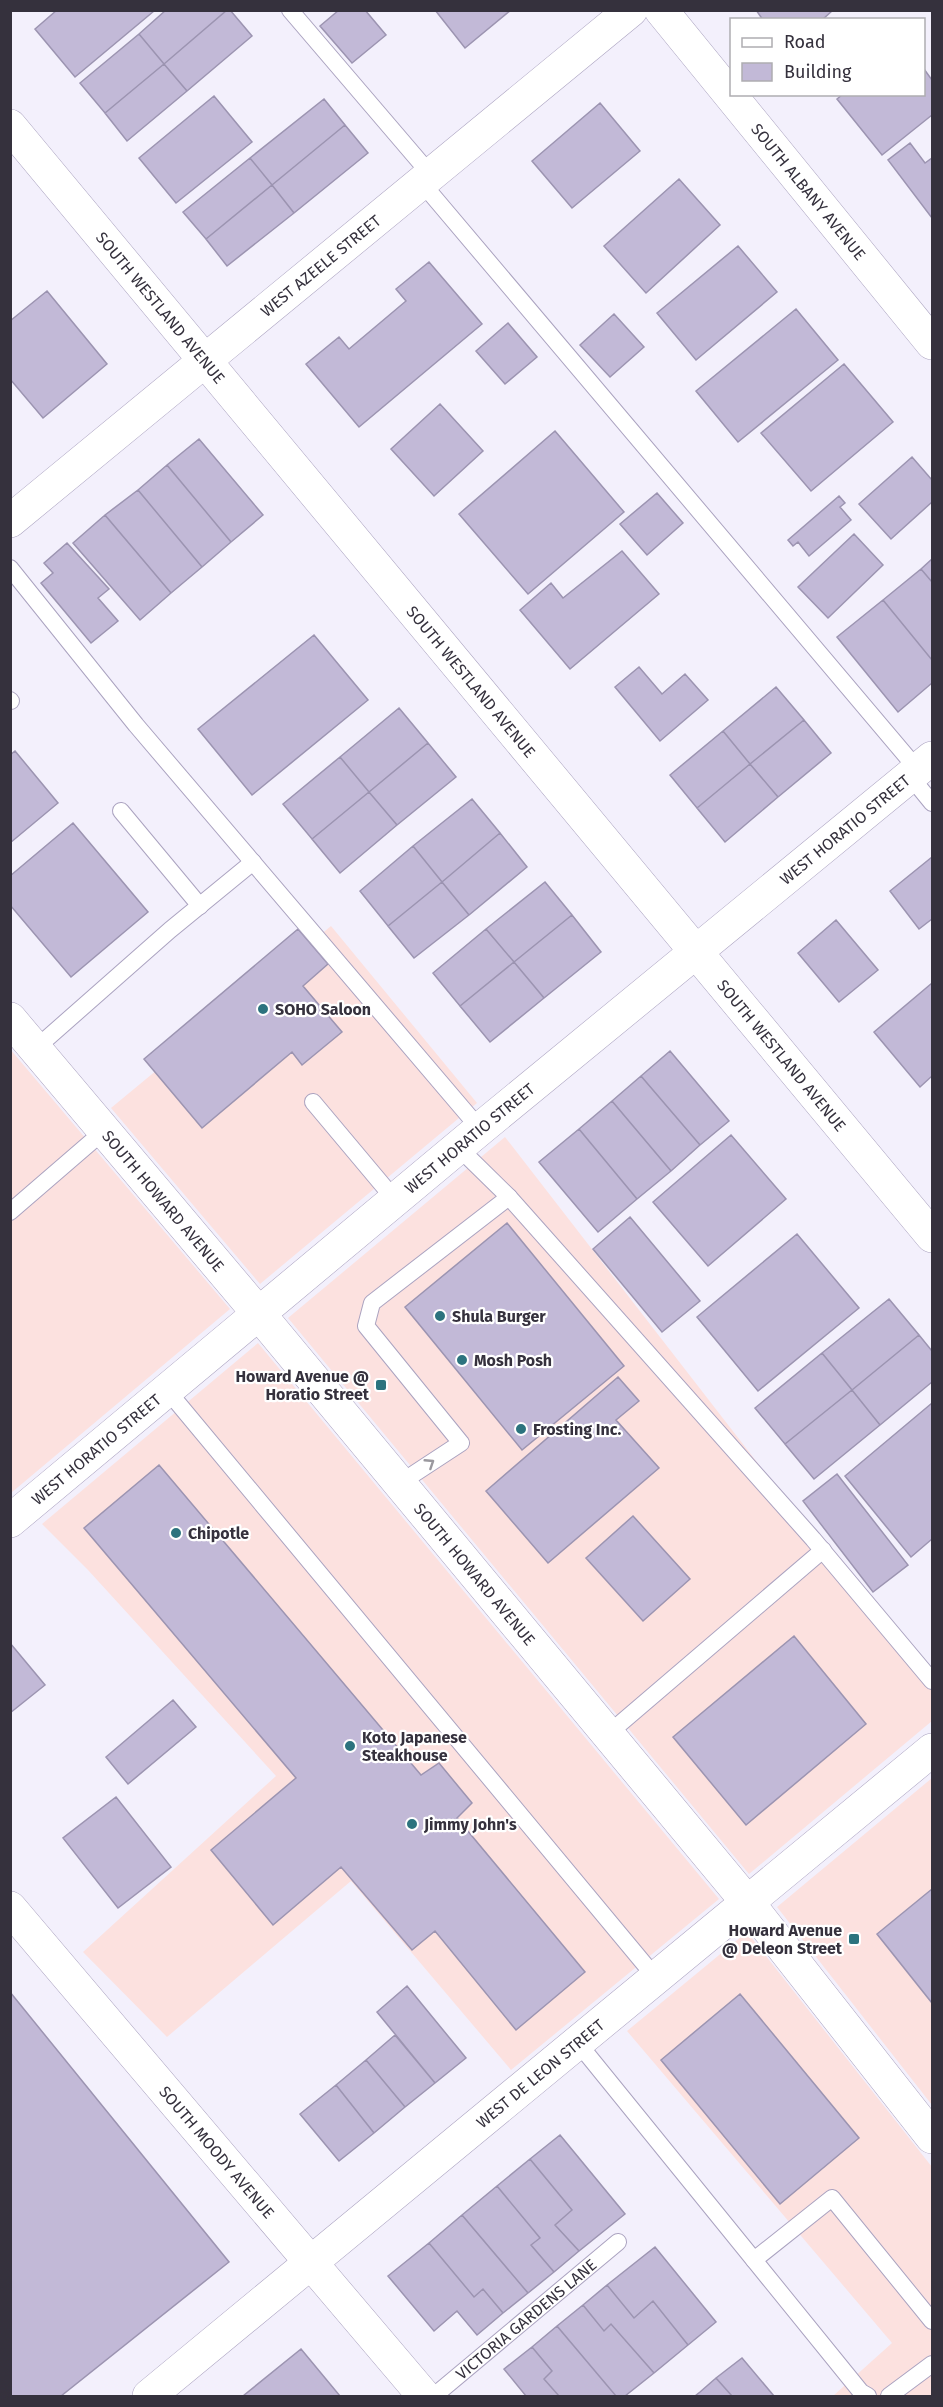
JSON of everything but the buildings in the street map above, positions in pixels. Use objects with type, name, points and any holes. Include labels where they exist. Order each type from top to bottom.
[{"type":"street","name":"WEST AZEELE STREET","points":[[10,521],[631,10]]},
{"type":"street","name":"SOUTH ALBANY AVENUE","points":[[661,10],[730,94]]},
{"type":"street","name":"SOUTH ALBANY AVENUE","points":[[731,96],[933,343]]},
{"type":"street","name":"SOUTH WESTLAND AVENUE","points":[[10,126],[695,953],[933,1236]]},
{"type":"street","name":"WEST HORATIO STREET","points":[[10,1521],[920,768]]},
{"type":"street","name":"SOUTH HOWARD AVENUE","points":[[10,1019],[259,1314],[748,1903],[933,2137]]},
{"type":"street","name":"WEST DE LEON STREET","points":[[149,2397],[748,1903],[928,1762]]},
{"type":"street","name":"SOUTH MOODY AVENUE","points":[[10,1908],[424,2397]]},
{"type":"lane","points":[[290,10],[426,179],[920,768],[933,803]]},
{"type":"lane","points":[[10,568],[136,725],[253,862],[470,1139],[509,1197],[823,1550],[933,1681]]},
{"type":"lane","points":[[121,811],[200,906]]},
{"type":"lane","points":[[35,1049],[253,862]]},
{"type":"lane","points":[[313,1102],[396,1201]]},
{"type":"lane","points":[[10,1212],[105,1130]]},
{"type":"lane","points":[[400,1483],[461,1443],[366,1326],[372,1304],[509,1197]]},
{"type":"lane","points":[[167,1390],[656,1978]]},
{"type":"lane","points":[[608,1734],[823,1550]]},
{"type":"lane","points":[[578,2043],[861,2392],[868,2397]]},
{"type":"lane","points":[[754,2260],[832,2198],[933,2321]]},
{"type":"lane","name":"VICTORIA GARDENS LANE","points":[[435,2397],[618,2242]]},
{"type":"lane","points":[[889,2397],[933,2364]]},
{"type":"shaded area","points":[[331,926],[477,1103],[260,1284],[111,1108]]},
{"type":"shaded area","points":[[10,1049],[230,1309],[11,1493],[10,1493]]},
{"type":"shaded area","points":[[505,1137],[932,1688],[932,1721],[749,1874],[288,1318]]},
{"type":"shaded area","points":[[258,1343],[719,1899],[511,2070],[351,1881],[167,2037],[83,1952],[276,1776],[88,1570],[42,1524]]},
{"type":"shaded area","points":[[932,1778],[932,2105],[777,1907]]},
{"type":"shaded area","points":[[747,1932],[932,2167],[932,2396],[833,2396],[892,2343],[627,2031]]},
{"type":"place","name":"SOHO Saloon","points":[[263,1009]]},
{"type":"place","name":"Shula Burger","points":[[440,1316]]},
{"type":"place","name":"Mosh Posh","points":[[462,1360]]},
{"type":"place","name":"Howard Avenue @ Horatio Street","points":[[381,1385]]},
{"type":"place","name":"Frosting Inc.","points":[[521,1429]]},
{"type":"place","name":"Chipotle","points":[[176,1533]]},
{"type":"place","name":"Koto Japanese Steakhouse","points":[[350,1746]]},
{"type":"place","name":"Jimmy John's","points":[[412,1824]]},
{"type":"place","name":"Howard Avenue @ Deleon Street","points":[[854,1939]]}]
